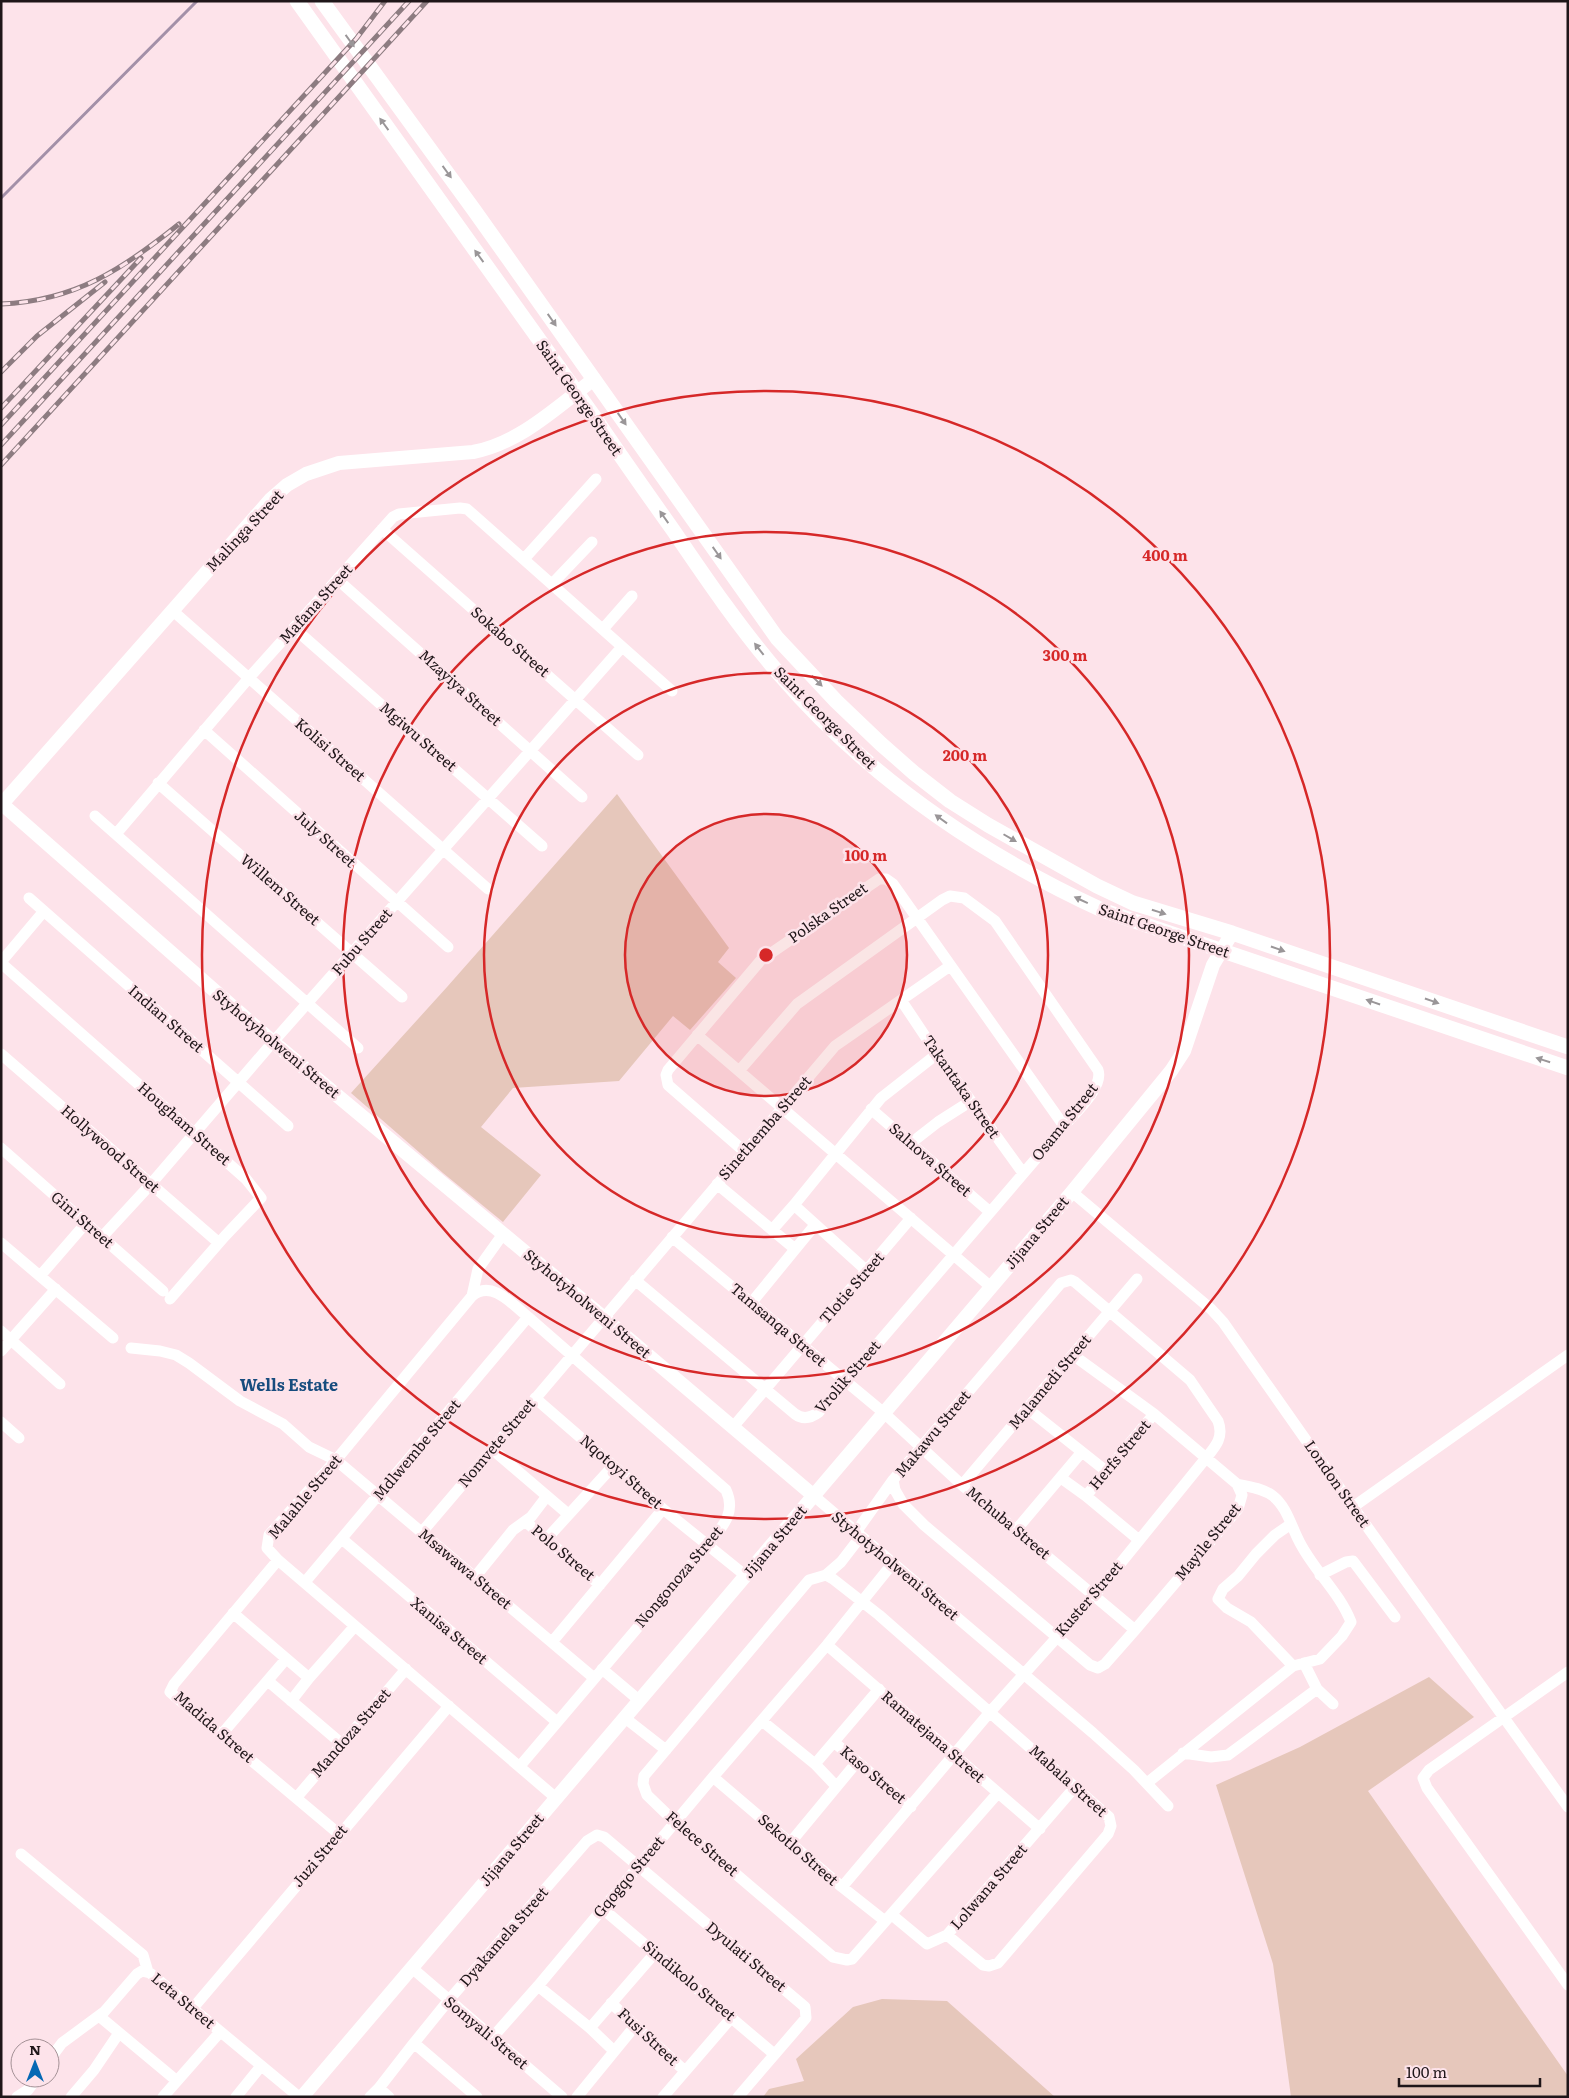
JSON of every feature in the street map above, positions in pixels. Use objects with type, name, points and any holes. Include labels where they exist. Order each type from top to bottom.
[{"type":"main road","name":"Saint George Street","points":[[297,1],[576,392],[737,622],[797,694],[856,751],[913,799],[966,837],[1011,864],[1063,892],[1102,910],[1568,1068]]},
{"type":"main road","name":"Saint George Street","points":[[322,1],[474,210],[778,638],[804,668],[881,744],[950,801],[988,825],[1065,869],[1133,903],[1214,928],[1568,1047]]},
{"type":"street","name":"Malinga Street","points":[[2,805],[173,610],[272,499],[287,485],[306,474],[327,466],[349,461],[473,452],[494,447],[519,435],[594,379]]},
{"type":"street","points":[[524,559],[596,479]]},
{"type":"street","name":"Mafana Street","points":[[116,834],[248,679],[295,629],[393,516],[399,514],[460,508],[467,510],[672,691]]},
{"type":"street","name":"Sokabo Street","points":[[382,529],[638,755]]},
{"type":"street","points":[[552,584],[592,542]]},
{"type":"street","name":"Mzayiya Street","points":[[338,580],[582,796]]},
{"type":"street","points":[[603,629],[632,596]]},
{"type":"street","name":"Kolisi Street","points":[[173,610],[248,679],[488,889]]},
{"type":"street","name":"Mgiwu Street","points":[[295,629],[542,846]]},
{"type":"street","name":"Fubu Street","points":[[102,1237],[150,1185],[194,1132],[239,1083],[272,1042],[352,954],[622,647]]},
{"type":"street","name":"July Street","points":[[204,730],[448,947]]},
{"type":"street","name":"Willem Street","points":[[158,783],[402,997]]},
{"type":"street","name":"Styhotyholweni Street","points":[[2,805],[272,1042],[604,1318],[1092,1733],[1147,1783],[1168,1806]]},
{"type":"street","points":[[94,816],[358,1048]]},
{"type":"street","name":"Polska Street","points":[[745,1152],[668,1085],[666,1075],[670,1066],[761,960],[876,880],[883,878],[892,882],[1064,1126]]},
{"type":"street","name":"Osama Street","points":[[740,1071],[796,1004],[942,900],[950,896],[964,898],[995,921],[1057,1009],[1099,1074],[1096,1088],[954,1255]]},
{"type":"street","name":"Indian Street","points":[[29,898],[288,1126]]},
{"type":"street","points":[[1,962],[44,911]]},
{"type":"street","points":[[1214,928],[1216,949]]},
{"type":"street","name":"Jijana Street","points":[[301,2097],[992,1287],[1171,1071],[1184,1051],[1213,965],[1216,949],[1232,934]]},
{"type":"street","name":"Hougham Street","points":[[1,962],[246,1179],[261,1198],[166,1295]]},
{"type":"street","name":"Sinethemba Street","points":[[604,1318],[835,1046],[950,966]]},
{"type":"street","name":"Takantaka Street","points":[[901,1000],[937,1054],[1023,1173]]},
{"type":"street","points":[[697,1035],[992,1287]]},
{"type":"street","name":"Hollywood Street","points":[[1,1054],[219,1243]]},
{"type":"street","points":[[772,1230],[871,1108],[937,1054]]},
{"type":"street","points":[[911,1143],[938,1122],[971,1101]]},
{"type":"street","name":"Salnova Street","points":[[871,1108],[990,1212]]},
{"type":"street","name":"Gini Street","points":[[1,1148],[166,1295]]},
{"type":"street","points":[[717,1184],[795,1249]]},
{"type":"street","name":"London Street","points":[[1072,1192],[1217,1315],[1568,1807]]},
{"type":"street","points":[[794,1205],[867,1271]]},
{"type":"street","name":"Tlotie Street","points":[[733,1427],[911,1218]]},
{"type":"street","points":[[40,1276],[86,1223]]},
{"type":"street","points":[[752,1302],[815,1225]]},
{"type":"street","points":[[472,1296],[478,1270],[503,1234]]},
{"type":"street","name":"Tamsanqa Street","points":[[672,1237],[884,1413]]},
{"type":"street","points":[[1,1242],[113,1338]]},
{"type":"street","name":"Vrolik Street","points":[[635,1280],[764,1389],[800,1417],[807,1418],[819,1412],[954,1255]]},
{"type":"street","name":"Malamedi Street","points":[[962,1485],[1137,1279]]},
{"type":"street","name":"Makawu Street","points":[[1057,1637],[907,1508],[895,1490],[893,1480],[1065,1280],[1076,1282],[1110,1312]]},
{"type":"street","points":[[1,1351],[56,1289]]},
{"type":"street","points":[[472,1296],[483,1290],[496,1291],[528,1317]]},
{"type":"street","name":"Malahle Street","points":[[472,1296],[336,1460],[269,1535],[267,1548],[278,1560],[556,1798]]},
{"type":"street","name":"Kuster Street","points":[[842,1888],[990,1712],[1094,1596],[1219,1442],[1218,1421],[1184,1374],[1110,1312]]},
{"type":"street","name":"Nongonoza Street","points":[[520,1766],[707,1546],[729,1516],[730,1498],[726,1490],[528,1317]]},
{"type":"street","name":"Mdlwembe Street","points":[[304,1582],[380,1495],[528,1317]]},
{"type":"street","name":"Nomvete Street","points":[[422,1532],[604,1318]]},
{"type":"street","points":[[1,1331],[60,1384]]},
{"type":"street","name":"Msawawa Street","points":[[131,1348],[176,1355],[240,1401],[283,1424],[310,1447],[336,1460],[380,1495],[552,1642],[640,1700]]},
{"type":"street","name":"Mayile Street","points":[[1057,1637],[1092,1667],[1098,1668],[1105,1664],[1238,1508],[1242,1495],[1237,1484],[1154,1414],[1073,1355]]},
{"type":"street","points":[[1353,1507],[1568,1355]]},
{"type":"street","name":"Nqotoyi Street","points":[[535,1398],[663,1509],[746,1576]]},
{"type":"street","points":[[1028,1409],[1106,1471]]},
{"type":"street","name":"Mchuba Street","points":[[884,1413],[962,1485],[1135,1630]]},
{"type":"street","name":"Herfs Street","points":[[1086,1496],[1154,1414]]},
{"type":"street","points":[[1,1422],[19,1438]]},
{"type":"street","points":[[492,1449],[568,1514]]},
{"type":"street","name":"Herfs Street","points":[[1016,1530],[1082,1453]]},
{"type":"street","points":[[548,1540],[568,1514],[613,1466]]},
{"type":"street","points":[[1060,1478],[1086,1496],[1139,1540]]},
{"type":"street","name":"Felece Street","points":[[893,1480],[841,1562],[826,1575],[809,1580],[644,1776],[643,1784],[647,1795],[675,1822],[833,1957],[847,1960],[852,1959],[997,1794]]},
{"type":"street","points":[[1147,1783],[1293,1666],[1320,1659],[1342,1636],[1351,1622],[1344,1606],[1320,1575],[1298,1541],[1291,1524],[1274,1497],[1260,1489],[1237,1484]]},
{"type":"street","points":[[475,1577],[513,1530],[526,1522],[547,1496]]},
{"type":"street","points":[[552,1642],[663,1509]]},
{"type":"street","name":"Polo Street","points":[[526,1522],[600,1585]]},
{"type":"street","points":[[1291,1524],[1276,1534],[1256,1554],[1238,1576],[1223,1589],[1218,1599],[1227,1608],[1251,1622],[1293,1666]]},
{"type":"street","name":"Xanisa Street","points":[[342,1539],[557,1722]]},
{"type":"street","name":"Madida Street","points":[[278,1560],[174,1684],[170,1692],[339,1834]]},
{"type":"street","points":[[1320,1575],[1346,1562],[1353,1561],[1395,1618]]},
{"type":"street","name":"Gqogqo Street","points":[[492,2038],[827,1645],[893,1563]]},
{"type":"street","points":[[826,1575],[862,1601]]},
{"type":"street","name":"Mabala Street","points":[[862,1601],[1109,1817],[1112,1822],[1110,1831],[1001,1960],[993,1965],[983,1965],[947,1936]]},
{"type":"street","points":[[233,1613],[308,1678]]},
{"type":"street","points":[[292,1701],[308,1678],[355,1626]]},
{"type":"street","name":"Ramatejana Street","points":[[827,1645],[954,1754],[997,1794],[1040,1829]]},
{"type":"street","points":[[221,1735],[286,1659]]},
{"type":"street","points":[[1304,1663],[1317,1689],[1333,1704]]},
{"type":"street","name":"Mandoza Street","points":[[296,1797],[406,1669]]},
{"type":"street","points":[[1568,1672],[1429,1770],[1424,1776],[1424,1781],[1568,1985]]},
{"type":"street","points":[[268,1681],[342,1744]]},
{"type":"street","points":[[815,1764],[835,1743],[879,1689]]},
{"type":"street","points":[[1183,1753],[1211,1757],[1228,1755],[1317,1689]]},
{"type":"street","name":"Juzi Street","points":[[193,2008],[449,1706]]},
{"type":"street","points":[[625,1718],[666,1750]]},
{"type":"street","name":"Kaso Street","points":[[762,1721],[815,1764],[836,1786]]},
{"type":"street","name":"Kaso Street","points":[[835,1743],[911,1807]]},
{"type":"street","points":[[790,1843],[857,1762]]},
{"type":"street","name":"Sekotlo Street","points":[[713,1777],[842,1888],[888,1918]]},
{"type":"street","name":"Lolwana Street","points":[[888,1918],[927,1944],[947,1936],[1075,1787]]},
{"type":"street","name":"Dyulati Street","points":[[597,1835],[604,1837],[638,1868],[805,2006],[806,2018],[738,2097]]},
{"type":"street","name":"Dyakamela Street","points":[[370,2097],[448,2001],[587,1841],[592,1836],[597,1835]]},
{"type":"street","points":[[21,1854],[143,1955],[148,1972]]},
{"type":"street","name":"Sindikolo Street","points":[[603,1909],[774,2054]]},
{"type":"street","points":[[590,2028],[655,1953]]},
{"type":"street","name":"Somyali Street","points":[[412,1968],[448,2001],[562,2097]]},
{"type":"street","name":"Leta Street","points":[[60,2046],[99,2016],[137,1974],[148,1972],[301,2097]]},
{"type":"street","points":[[538,1986],[590,2028],[614,2051]]},
{"type":"street","name":"Fusi Street","points":[[611,2003],[685,2071]]},
{"type":"street","points":[[99,2016],[177,2082]]},
{"type":"street","points":[[663,2097],[732,2017]]},
{"type":"street","points":[[577,2097],[635,2026]]},
{"type":"street","points":[[163,2097],[220,2032]]},
{"type":"street","points":[[72,2097],[94,2070],[119,2033]]},
{"type":"street","points":[[414,2043],[477,2097]]},
{"type":"street","points":[[236,2097],[261,2066]]},
{"type":"street","points":[[378,2088],[389,2097]]},
{"type":"street","points":[[17,2097],[32,2093]]},
{"type":"shaded area","points":[[617,794],[729,948],[718,962],[736,978],[690,1030],[673,1016],[619,1081],[513,1088],[481,1127],[541,1175],[503,1222],[351,1093]]},
{"type":"shaded area","points":[[1429,1677],[1474,1717],[1368,1791],[1568,2076],[1568,2097],[1291,2097],[1273,1964],[1216,1785],[1300,1747]]},
{"type":"shaded area","points":[[882,1999],[947,2001],[1055,2097],[763,2097],[769,2089],[804,2081],[796,2059],[853,2007]]},
{"type":"waterway","points":[[1,198],[197,1]]},
{"type":"railway","points":[[1,425],[356,39],[385,1]]},
{"type":"railway","points":[[1,445],[409,1]]},
{"type":"railway","points":[[1,465],[427,1]]},
{"type":"railway","points":[[1,304],[28,302],[52,297],[97,280],[138,255],[179,224]]},
{"type":"railway","points":[[1,408],[141,258]]},
{"type":"railway","points":[[1,372],[37,336],[105,282]]},
{"type":"district","name":"Wells Estate","points":[[289,1385]]}]
